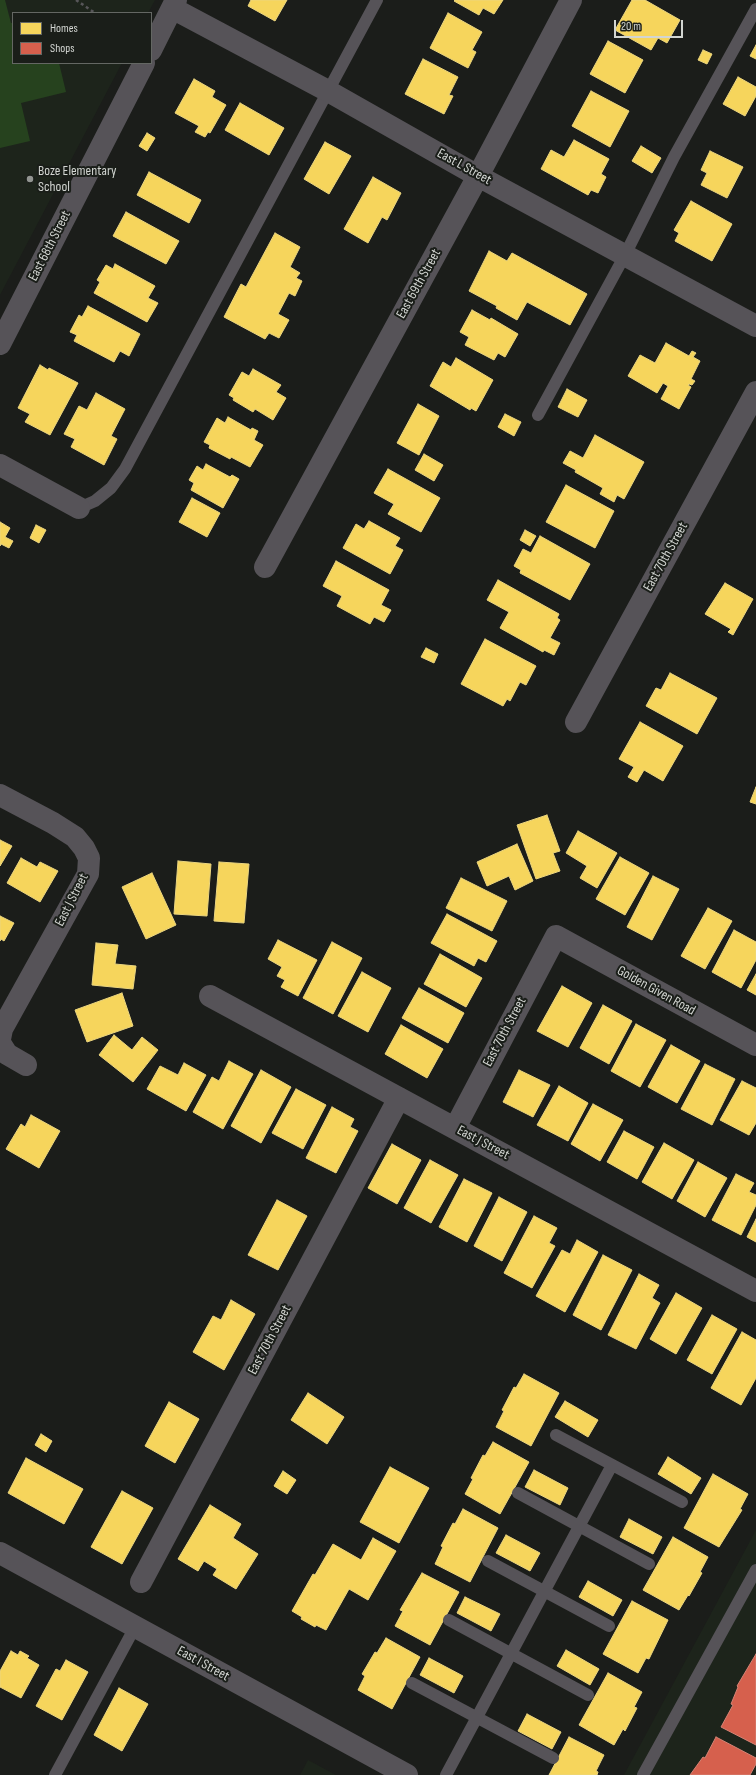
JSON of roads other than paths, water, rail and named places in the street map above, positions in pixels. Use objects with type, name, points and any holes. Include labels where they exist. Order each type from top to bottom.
[{"type":"street","name":"East 69th Street","points":[[265,567],[478,176],[571,0]]},
{"type":"street","name":"East L Street","points":[[174,4],[478,176],[756,326]]},
{"type":"street","points":[[152,48],[174,4]]},
{"type":"street","name":"East 68th Street","points":[[0,344],[143,64]]},
{"type":"street","name":"East 70th Street","points":[[576,722],[756,392]]},
{"type":"street","points":[[0,465],[79,508]]},
{"type":"street","name":"East J Street","points":[[0,795],[54,823],[75,837],[84,848],[88,858],[88,874],[2,1029],[0,1039]]},
{"type":"street","name":"East 70th Street","points":[[455,1128],[556,936]]},
{"type":"street","name":"Golden Given Road","points":[[556,936],[756,1045]]},
{"type":"street","name":"East J Street","points":[[210,996],[756,1291]]},
{"type":"street","points":[[0,1043],[8,1054],[26,1065]]},
{"type":"street","name":"East 70th Street","points":[[141,1582],[399,1098]]},
{"type":"street","name":"East I Street","points":[[0,1553],[407,1775]]},
{"type":"lane","points":[[79,508],[95,501],[111,488],[125,469],[377,0]]},
{"type":"lane","points":[[538,414],[625,255],[674,157],[756,9]]},
{"type":"lane","points":[[556,1435],[682,1502]]},
{"type":"lane","points":[[446,1775],[612,1465]]},
{"type":"lane","points":[[518,1493],[649,1564]]},
{"type":"lane","points":[[488,1561],[610,1626]]},
{"type":"lane","points":[[643,1775],[756,1570]]},
{"type":"lane","points":[[449,1620],[588,1695]]},
{"type":"lane","points":[[55,1775],[135,1627]]},
{"type":"lane","points":[[412,1683],[553,1758]]},
{"type":"place","name":"Boze Elementary School","points":[[30,179]]}]
